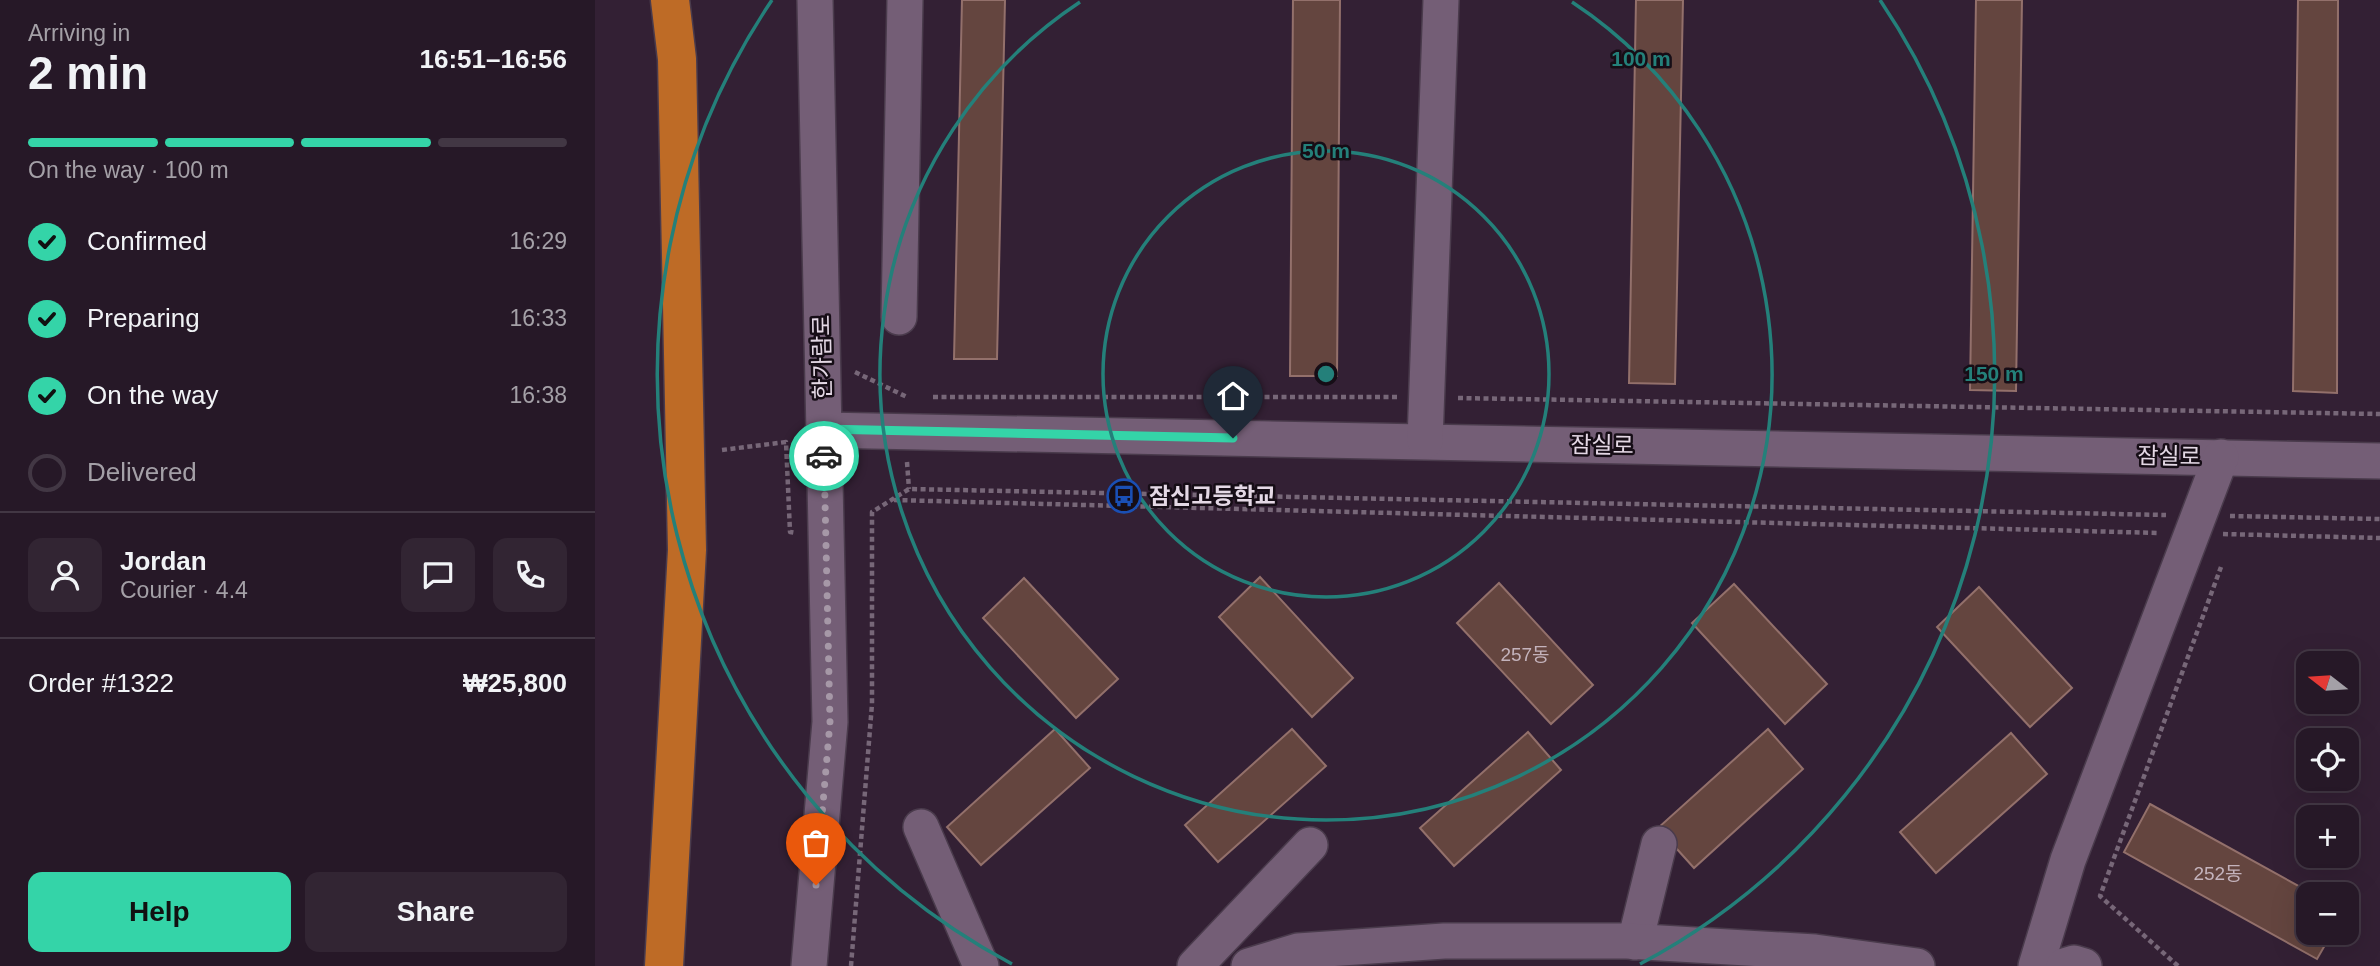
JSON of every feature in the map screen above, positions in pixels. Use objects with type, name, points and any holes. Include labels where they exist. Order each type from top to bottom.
[{"type":"highway","points":[[664,966],[687,550],[677,59],[670,0]]},
{"type":"street","name":"한가람로","points":[[809,966],[830,722],[815,0]]},
{"type":"street","points":[[898,317],[905,0]]},
{"type":"street","points":[[1425,441],[1441,0]]},
{"type":"street","name":"잠실로","points":[[823,429],[2380,461]]},
{"type":"street","points":[[2036,966],[2068,860],[2221,457]]},
{"type":"street","points":[[921,827],[981,966]]},
{"type":"street","points":[[1635,942],[1659,844]]},
{"type":"street","points":[[1195,966],[1310,845]]},
{"type":"street","points":[[1249,966],[1298,951],[1413,954],[1635,942],[1815,952],[1917,966]]},
{"type":"street","points":[[2064,966],[2074,963],[2084,966]]},
{"type":"path","points":[[844,366],[902,397],[916,397]]},
{"type":"path","points":[[930,397],[1427,397],[2380,414]]},
{"type":"path","points":[[722,450],[786,442],[790,532]]},
{"type":"path","points":[[851,966],[872,704],[872,513],[909,489],[2195,525],[2380,538]]},
{"type":"path","points":[[892,500],[2195,525],[2380,519]]},
{"type":"path","points":[[2178,966],[2100,896],[2221,567]]},
{"type":"building","points":[[962,0],[1005,0],[997,359],[954,359]]},
{"type":"building","points":[[1293,0],[1340,0],[1337,376],[1290,376]]},
{"type":"building","points":[[1636,0],[1683,0],[1675,384],[1629,383]]},
{"type":"building","points":[[1976,0],[2022,0],[2016,391],[1970,390]]},
{"type":"building","points":[[2298,0],[2338,0],[2337,393],[2293,391]]},
{"type":"building","points":[[1260,577],[1353,678],[1312,717],[1219,617]]},
{"type":"building","points":[[1024,578],[1118,679],[1076,718],[983,618]]},
{"type":"building","points":[[1499,583],[1593,685],[1551,724],[1457,623]]},
{"type":"building","points":[[1734,584],[1827,684],[1785,724],[1692,623]]},
{"type":"building","points":[[1979,587],[2072,688],[2030,727],[1937,627]]},
{"type":"building","points":[[1055,729],[1090,768],[981,865],[947,827]]},
{"type":"building","points":[[1292,729],[1326,766],[1218,862],[1185,825]]},
{"type":"building","points":[[1768,729],[1803,769],[1694,868],[1658,828]]},
{"type":"building","points":[[1528,732],[1561,770],[1454,866],[1420,828]]},
{"type":"building","points":[[2011,733],[2047,774],[1936,873],[1900,832]]},
{"type":"building","points":[[2150,804],[2296,885],[2296,945],[2325,945],[2317,959],[2124,852]]},
{"type":"way so far","points":[[816,885],[830,722],[824,456]]},
{"type":"place","name":"잠신고등학교","points":[[1124,496]]},
{"type":"route","points":[[824,456],[823,429],[904,433],[1233,438]]}]
